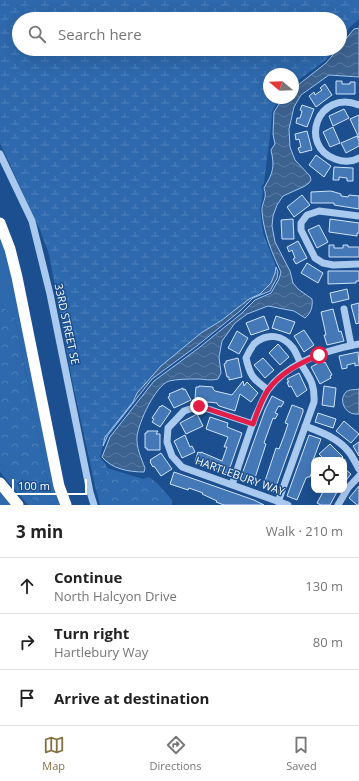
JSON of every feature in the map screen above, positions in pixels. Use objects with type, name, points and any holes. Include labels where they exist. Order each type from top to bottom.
[{"type":"highway","points":[[0,223],[10,249],[17,277],[59,486],[66,505]]},
{"type":"highway","points":[[0,483],[18,505]]},
{"type":"street","points":[[359,105],[350,101],[336,102],[325,109],[317,120],[315,134],[319,147],[328,156],[341,161],[359,158]]},
{"type":"street","name":"33RD STREET SE","points":[[0,154],[32,221],[50,294],[94,505]]},
{"type":"street","points":[[359,216],[319,211],[307,215],[301,223],[301,230],[315,258],[323,264],[359,264]]},
{"type":"street","points":[[344,309],[351,345]]},
{"type":"street","points":[[268,390],[249,372],[246,358],[253,345],[262,338],[274,336],[284,339],[294,349],[315,390],[314,402],[278,502]]},
{"type":"street","points":[[232,485],[253,424],[268,390],[285,372],[300,363],[319,355],[359,344]]},
{"type":"street","name":"HARTLEBURY WAY","points":[[253,424],[199,406],[184,411],[168,428],[167,442],[172,456],[182,467],[288,505]]},
{"type":"street","points":[[305,426],[326,434],[336,440],[349,452],[359,469]]},
{"type":"street","points":[[338,505],[348,488],[359,476]]},
{"type":"green space","points":[[0,0],[359,0],[359,19],[347,31],[347,12],[12,12],[12,56],[329,56],[326,60],[299,80],[299,68],[263,68],[263,104],[276,104],[272,111],[264,183],[261,187],[263,191],[260,210],[263,233],[276,267],[271,283],[260,294],[249,299],[222,320],[201,333],[161,366],[137,393],[133,402],[105,437],[100,457],[107,468],[101,486],[96,490],[72,380],[49,254],[40,230],[0,143]]},
{"type":"green space","points":[[0,229],[5,241],[60,505],[54,505],[45,469],[15,318],[3,306],[0,305]]},
{"type":"green space","points":[[0,305],[3,306],[15,318],[45,469],[54,505],[39,505],[23,490],[0,464]]},
{"type":"green space","points":[[0,464],[23,490],[39,505],[28,505],[0,472]]},
{"type":"green space","points":[[107,468],[143,479],[149,477],[157,483],[172,500],[172,505],[100,505],[96,490],[101,486]]},
{"type":"green space","points":[[0,492],[11,505],[0,505]]},
{"type":"water","points":[[359,28],[359,77],[329,75],[301,95],[299,98],[299,84],[326,63],[332,56],[347,56],[347,38],[354,29]]},
{"type":"water","points":[[279,104],[296,104],[289,129],[290,147],[295,160],[310,176],[311,180],[305,186],[283,196],[277,205],[273,216],[272,226],[275,242],[290,271],[293,283],[298,289],[312,299],[312,307],[310,312],[305,318],[294,311],[268,306],[247,314],[235,323],[222,341],[219,357],[221,373],[218,379],[183,379],[169,381],[158,390],[148,405],[137,436],[140,456],[145,468],[144,472],[116,467],[102,457],[110,437],[154,381],[200,347],[242,313],[255,300],[271,293],[279,279],[281,272],[269,243],[262,212],[262,206],[265,198],[264,188],[273,166],[271,150],[275,144],[273,134],[274,112]]},
{"type":"water","points":[[276,267],[278,272],[277,278],[270,291],[253,298],[240,311],[198,345],[152,379],[108,435],[103,446],[105,437],[133,402],[137,393],[161,366],[201,333],[222,320],[249,299],[260,294],[271,283]]},
{"type":"water","points":[[359,389],[359,414],[350,413],[344,407],[344,395],[347,391]]},
{"type":"building","points":[[336,81],[342,81],[342,84],[350,84],[350,82],[355,82],[355,94],[336,94]]},
{"type":"building","points":[[325,84],[332,95],[316,107],[309,96],[314,92],[315,95],[322,90],[320,88]]},
{"type":"building","points":[[302,105],[314,109],[307,127],[296,123],[297,118],[300,118],[301,115],[302,111],[300,110]]},
{"type":"building","points":[[344,109],[349,118],[333,126],[329,116]]},
{"type":"building","points":[[359,115],[359,138],[350,119]]},
{"type":"building","points":[[333,127],[340,143],[330,147],[323,132]]},
{"type":"building","points":[[307,131],[312,150],[300,153],[298,148],[301,147],[299,139],[296,140],[295,134]]},
{"type":"building","points":[[357,136],[359,146],[346,153],[341,143]]},
{"type":"building","points":[[316,155],[331,166],[324,177],[309,165]]},
{"type":"building","points":[[334,167],[353,168],[353,181],[347,181],[347,178],[339,177],[339,180],[333,180]]},
{"type":"building","points":[[331,191],[341,194],[341,196],[359,196],[359,209],[334,205],[334,203],[311,203],[311,192]]},
{"type":"building","points":[[302,195],[310,205],[294,217],[287,207]]},
{"type":"building","points":[[293,219],[294,239],[282,239],[281,220]]},
{"type":"building","points":[[330,219],[359,223],[359,233],[357,233],[357,236],[329,232]]},
{"type":"building","points":[[319,225],[328,242],[317,248],[308,230]]},
{"type":"building","points":[[298,241],[307,258],[296,264],[293,259],[295,258],[292,250],[289,252],[287,247]]},
{"type":"building","points":[[329,245],[334,245],[334,248],[343,248],[343,245],[348,245],[348,247],[359,247],[359,257],[329,257]]},
{"type":"building","points":[[307,263],[323,273],[318,283],[301,273]]},
{"type":"building","points":[[328,271],[359,271],[359,281],[356,281],[356,283],[328,284]]},
{"type":"building","points":[[347,289],[349,299],[332,303],[330,293]]},
{"type":"building","points":[[359,303],[359,323],[356,324],[351,305]]},
{"type":"building","points":[[333,309],[339,332],[341,331],[344,341],[327,345],[321,312]]},
{"type":"building","points":[[264,316],[269,329],[251,335],[246,323]]},
{"type":"building","points":[[276,316],[295,322],[290,334],[272,328]]},
{"type":"building","points":[[304,330],[314,345],[304,352],[294,336]]},
{"type":"building","points":[[237,331],[248,338],[239,354],[228,348]]},
{"type":"building","points":[[278,344],[289,357],[280,365],[269,353]]},
{"type":"building","points":[[358,352],[359,365],[355,366],[355,363],[347,365],[347,368],[342,369],[339,356]]},
{"type":"building","points":[[238,358],[242,377],[229,380],[224,364],[226,361]]},
{"type":"building","points":[[263,358],[274,370],[265,378],[254,365]]},
{"type":"building","points":[[322,361],[323,363],[325,362],[332,375],[330,376],[331,378],[320,384],[311,367]]},
{"type":"building","points":[[299,373],[307,390],[297,397],[291,386],[289,387],[287,382],[289,382],[287,379]]},
{"type":"building","points":[[243,381],[244,386],[247,382],[258,393],[251,402],[240,394],[235,411],[219,406],[217,403],[198,401],[198,397],[195,398],[196,387],[213,387],[215,391],[232,395]]},
{"type":"building","points":[[324,386],[336,388],[334,407],[322,405]]},
{"type":"building","points":[[183,388],[191,400],[174,408],[168,397],[170,396],[169,394]]},
{"type":"building","points":[[272,396],[284,402],[281,407],[279,406],[277,409],[275,413],[278,414],[275,419],[273,418],[264,443],[266,444],[253,484],[240,480],[265,410]]},
{"type":"building","points":[[162,405],[171,411],[160,427],[152,422],[154,419],[152,418]]},
{"type":"building","points":[[292,405],[303,409],[303,412],[274,492],[263,487],[276,448],[279,449],[284,436],[288,424],[285,423]]},
{"type":"building","points":[[318,413],[336,419],[333,428],[315,422]]},
{"type":"building","points":[[197,414],[203,426],[186,434],[180,423]]},
{"type":"building","points":[[210,417],[228,423],[227,427],[242,433],[228,473],[195,462],[198,452],[222,461],[227,447],[224,447],[228,437],[206,429]]},
{"type":"building","points":[[344,421],[359,434],[351,443],[336,431]]},
{"type":"building","points":[[147,431],[158,431],[156,434],[160,434],[160,450],[147,450],[147,448],[145,448],[145,433],[147,433]]},
{"type":"building","points":[[185,435],[190,447],[192,446],[195,452],[182,458],[174,441]]},
{"type":"building","points":[[309,435],[321,439],[314,457],[311,457],[310,477],[306,478],[297,500],[287,496]]},
{"type":"building","points":[[359,442],[359,456],[353,446]]},
{"type":"building","points":[[330,444],[343,457],[322,457],[319,454]]},
{"type":"building","points":[[161,453],[172,469],[161,476],[154,466],[153,467],[150,460]]},
{"type":"building","points":[[347,471],[351,474],[347,479]]},
{"type":"building","points":[[174,472],[254,500],[264,505],[224,505],[202,494],[203,493],[170,484]]},
{"type":"building","points":[[359,486],[359,505],[357,505],[349,498]]},
{"type":"building","points":[[322,493],[336,493],[330,505],[321,505],[317,503]]},
{"type":"route","points":[[199,406],[253,424],[268,390],[285,372],[300,363],[319,355]]}]
